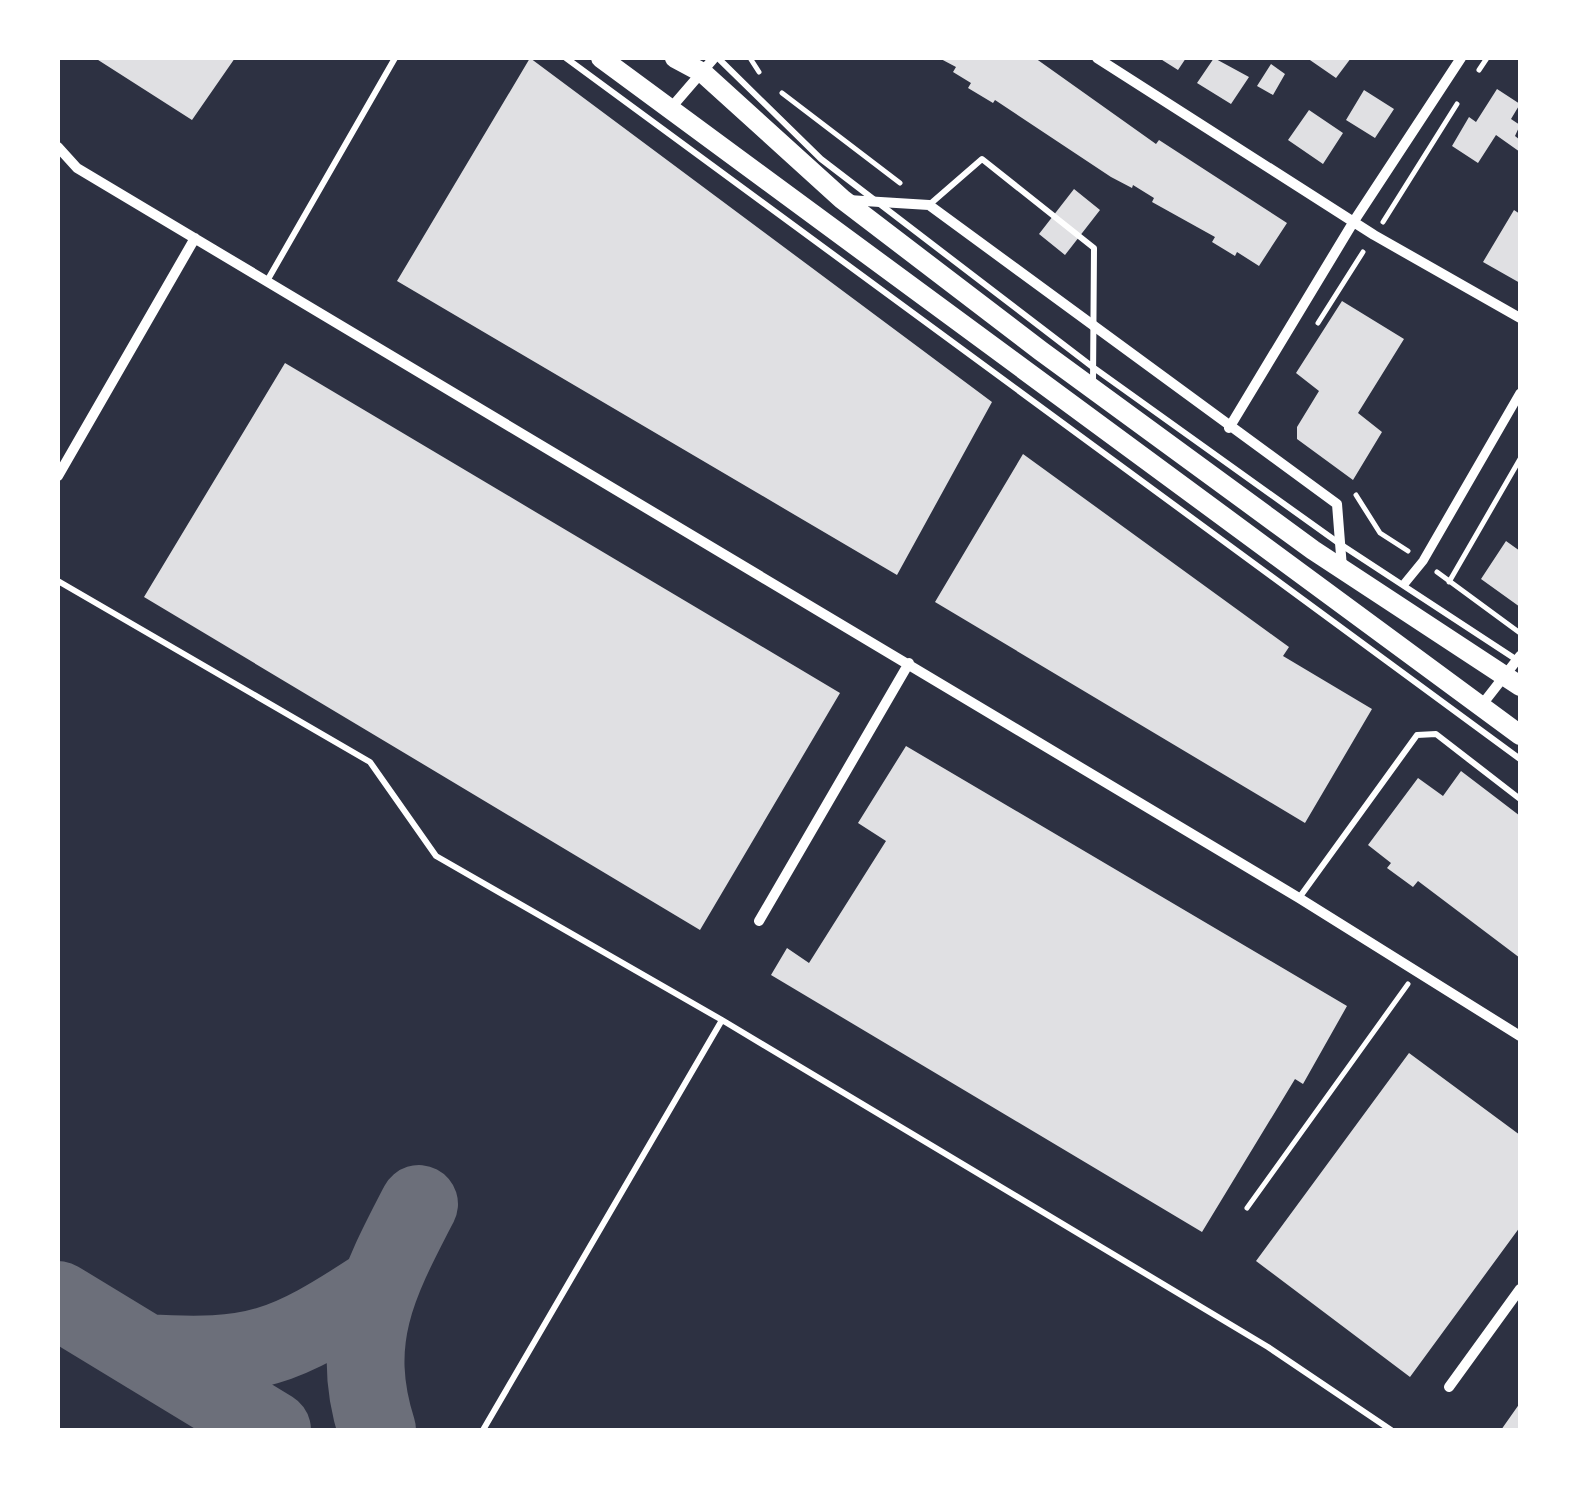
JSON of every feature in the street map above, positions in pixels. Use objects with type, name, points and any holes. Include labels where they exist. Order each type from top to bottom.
[{"type":"main road","points":[[600,58],[812,210],[1102,430],[1520,735]]},
{"type":"main road","points":[[675,58],[712,63],[842,199],[1093,378],[1342,568],[1517,668]]},
{"type":"street","points":[[1097,58],[1354,221],[1520,318]]},
{"type":"street","points":[[1230,428],[1456,59]]},
{"type":"street","points":[[670,109],[712,63]]},
{"type":"street","points":[[58,147],[76,168],[909,663],[1419,970],[1520,1036]]},
{"type":"street","points":[[842,199],[929,205],[1337,504],[1342,568]]},
{"type":"street","points":[[58,476],[194,238]]},
{"type":"street","points":[[1405,583],[1423,561],[1520,393]]},
{"type":"street","points":[[759,921],[909,663]]},
{"type":"street","points":[[1480,707],[1517,668]]},
{"type":"street","points":[[1449,1387],[1520,1289]]},
{"type":"lane","points":[[266,282],[395,58]]},
{"type":"lane","points":[[566,58],[770,203],[845,265],[1462,721],[1520,759]]},
{"type":"lane","points":[[712,63],[821,159],[1093,378],[1340,544],[1405,583],[1517,668]]},
{"type":"lane","points":[[929,205],[982,159],[1094,248],[1093,378]]},
{"type":"lane","points":[[58,581],[370,762],[436,856],[722,1020],[1268,1348],[1391,1430]]},
{"type":"lane","points":[[1299,898],[1418,734],[1436,734],[1520,799]]},
{"type":"lane","points":[[483,1430],[722,1020]]},
{"type":"path","points":[[750,58],[768,82],[929,205]]},
{"type":"path","points":[[1449,582],[1520,459]]},
{"type":"path","points":[[1380,533],[1520,633]]},
{"type":"path","points":[[1248,1208],[1419,970]]},
{"type":"building","points":[[95,58],[235,58],[192,120]]},
{"type":"building","points":[[530,58],[992,402],[897,575],[397,281]]},
{"type":"building","points":[[939,58],[1035,58],[1156,144],[1159,140],[1287,223],[1259,266],[1237,252],[1235,256],[1212,242],[1215,237],[1152,202],[1154,198],[1111,177],[995,100],[993,103],[968,88],[971,83],[953,72],[956,67]]},
{"type":"building","points":[[1159,58],[1186,58],[1178,70]]},
{"type":"building","points":[[1214,58],[1249,77],[1231,104],[1197,83]]},
{"type":"building","points":[[1307,58],[1351,58],[1336,78]]},
{"type":"building","points":[[1271,64],[1285,74],[1273,95],[1257,86]]},
{"type":"building","points":[[1497,89],[1520,104],[1511,119],[1520,125],[1515,136],[1520,140],[1520,152],[1496,135],[1478,163],[1452,146],[1469,117],[1476,122]]},
{"type":"building","points":[[1364,90],[1394,109],[1375,138],[1346,120]]},
{"type":"building","points":[[1309,110],[1343,133],[1323,164],[1288,140]]},
{"type":"building","points":[[1074,189],[1100,210],[1065,255],[1039,234]]},
{"type":"building","points":[[1514,210],[1520,214],[1520,283],[1483,262]]},
{"type":"building","points":[[1342,301],[1404,339],[1358,413],[1382,432],[1353,480],[1297,439],[1297,427],[1319,391],[1296,373]]},
{"type":"building","points":[[285,363],[840,693],[700,930],[144,597]]},
{"type":"building","points":[[1023,454],[1289,647],[1283,656],[1372,709],[1305,823],[935,602]]},
{"type":"building","points":[[1506,541],[1520,551],[1520,607],[1481,579]]},
{"type":"building","points":[[906,746],[1347,1006],[1303,1084],[1295,1079],[1202,1232],[771,975],[787,948],[809,963],[886,841],[858,823]]},
{"type":"building","points":[[1461,771],[1520,816],[1520,958],[1418,881],[1413,887],[1387,868],[1391,863],[1368,845],[1418,778],[1443,796]]},
{"type":"building","points":[[1409,1053],[1520,1135],[1520,1227],[1410,1377],[1256,1261]]},
{"type":"building","points":[[1520,1403],[1520,1430],[1501,1430]]},
{"type":"taxiway","points":[[377,1430],[369,1397],[367,1339],[380,1286],[419,1204]]},
{"type":"taxiway","points":[[145,1353],[215,1354],[267,1346],[317,1324],[376,1288]]},
{"type":"taxiway","points":[[58,1300],[272,1430]]}]
